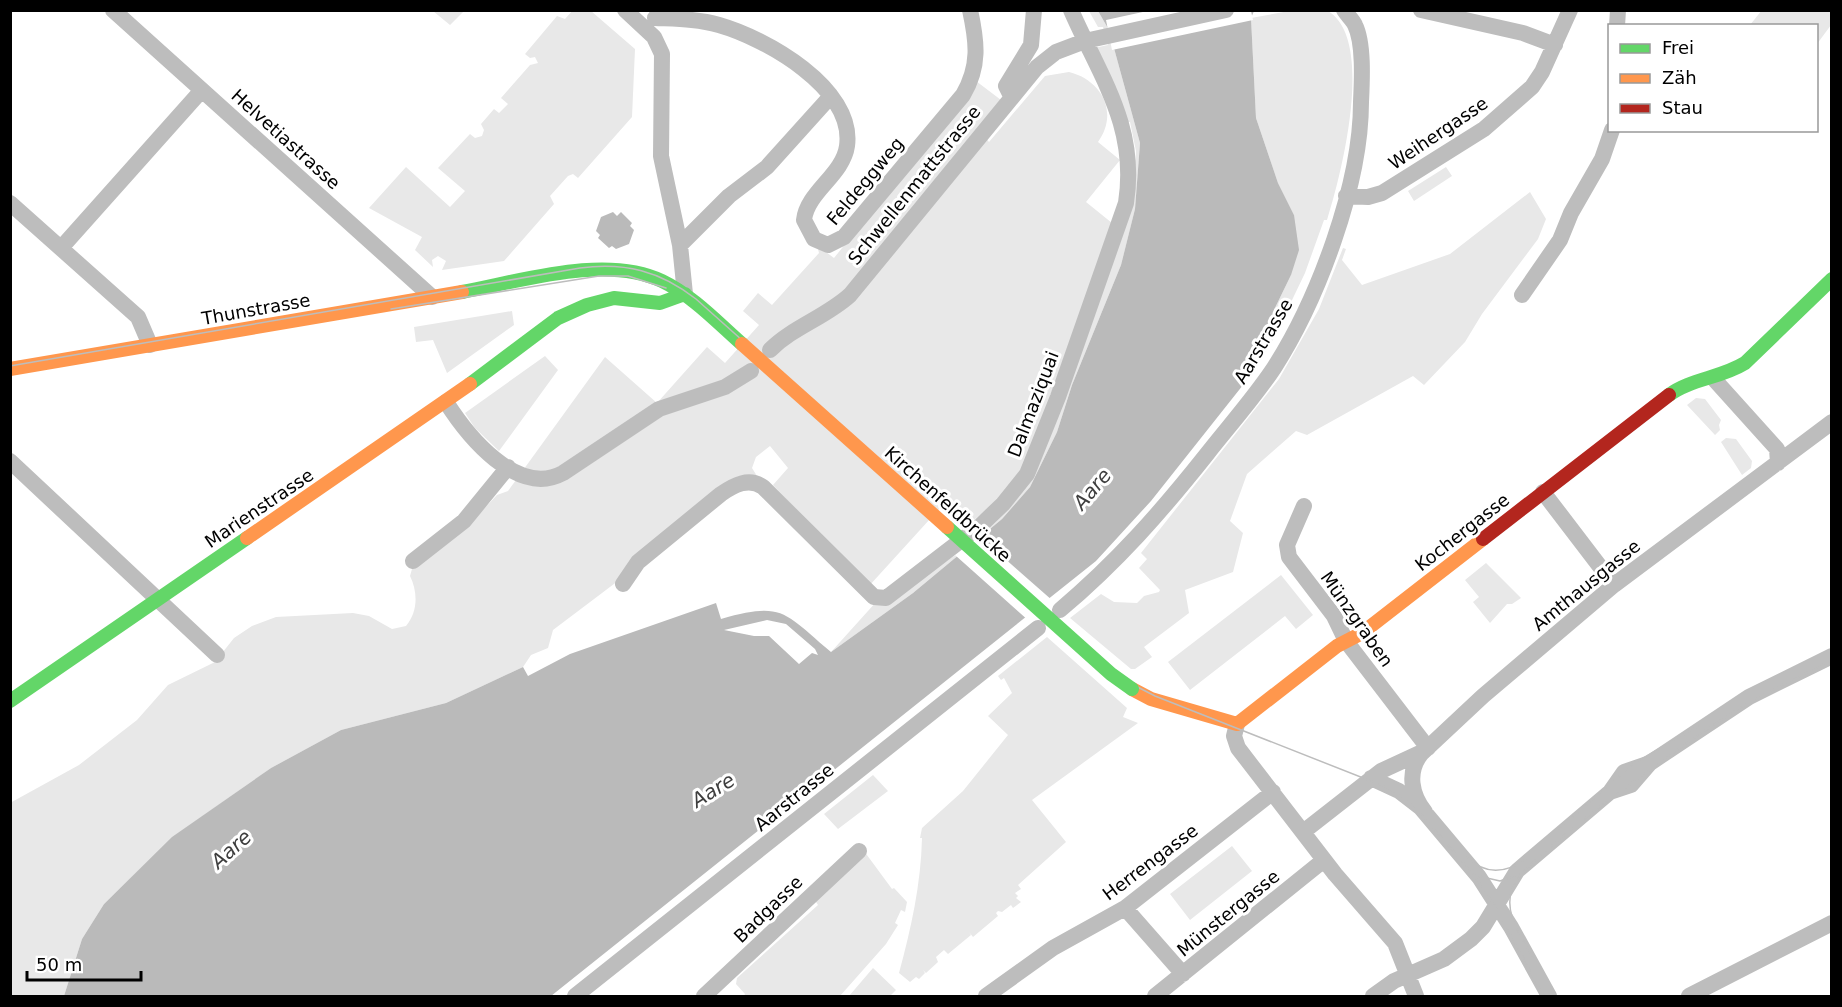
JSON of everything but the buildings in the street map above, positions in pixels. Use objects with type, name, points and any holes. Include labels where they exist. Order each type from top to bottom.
[{"type":"street","name":"Helvetiastrasse","points":[[113,10],[432,297]]},
{"type":"street","points":[[625,10],[655,38]]},
{"type":"street","name":"Feldeggweg","points":[[830,97],[846,127],[847,148],[834,174],[809,206],[804,220],[814,239],[828,245],[844,237],[963,95],[974,73],[977,52],[970,10]]},
{"type":"street","points":[[1011,96],[1006,86],[1031,45],[1035,22],[1034,10]]},
{"type":"street","name":"Dalmaziquai","points":[[623,584],[638,562],[721,494],[735,486],[750,482],[763,488],[874,597],[886,598],[981,525],[1013,493],[1027,474],[1058,397],[1126,203],[1129,182],[1128,147],[1118,110],[1071,10]]},
{"type":"street","name":"Schwellenmattstrasse","points":[[770,350],[786,337],[833,310],[850,295],[1011,96],[1043,61],[1063,49],[1084,41],[1226,10]]},
{"type":"street","name":"Aarstrasse","points":[[1060,610],[1109,567],[1145,530],[1272,370],[1313,294],[1346,196],[1358,141],[1361,62],[1358,18],[1344,10]]},
{"type":"street","points":[[1421,10],[1523,33],[1555,45]]},
{"type":"street","name":"Weihergasse","points":[[1346,196],[1368,197],[1382,193],[1484,129],[1538,80],[1570,10]]},
{"type":"street","points":[[680,245],[729,196],[767,167],[830,97],[817,80],[795,62],[757,39],[705,21],[655,14],[655,38],[662,57],[661,159],[680,245],[685,294]]},
{"type":"street","points":[[61,248],[202,90]]},
{"type":"street","points":[[1522,295],[1560,240],[1571,213],[1602,159],[1611,132]]},
{"type":"street","points":[[10,203],[138,317],[150,345]]},
{"type":"street","name":"Thunstrasse","points":[[10,369],[576,272],[631,271],[653,277],[685,294]]},
{"type":"street","name":"Kochergasse","points":[[1237,724],[1346,641],[1362,633],[1677,389],[1735,370],[1754,356],[1832,279]]},
{"type":"street","name":"Marienstrasse","points":[[10,701],[446,402],[558,318],[586,305],[620,298],[660,303],[685,294]]},
{"type":"street","name":"Kirchenfeldbrücke","points":[[685,294],[1111,674],[1151,699],[1237,724]]},
{"type":"street","points":[[446,402],[479,445],[508,468],[533,478],[547,479],[559,476],[659,409],[725,387],[751,371]]},
{"type":"street","points":[[1713,378],[1777,449],[1778,463]]},
{"type":"street","name":"Amthausgasse","points":[[1428,748],[1483,696],[1614,585],[1832,422]]},
{"type":"street","points":[[11,463],[217,655]]},
{"type":"street","points":[[413,561],[464,521],[508,468]]},
{"type":"street","points":[[1543,492],[1614,585]]},
{"type":"street","name":"Münzgraben","points":[[1304,506],[1288,543],[1287,552],[1334,616],[1346,641],[1428,748]]},
{"type":"street","name":"Aarstrasse","points":[[575,996],[1038,628]]},
{"type":"street","points":[[1373,996],[1407,975],[1458,950],[1479,932],[1517,871],[1610,792],[1631,785],[1650,763],[1749,697],[1832,656]]},
{"type":"street","points":[[1237,724],[1234,736],[1238,748],[1324,860],[1395,942],[1416,996]]},
{"type":"street","points":[[1304,832],[1371,778],[1428,748]]},
{"type":"street","points":[[1428,748],[1415,762],[1412,778],[1415,795],[1425,812],[1497,903],[1549,996]]},
{"type":"street","points":[[1371,778],[1399,791],[1425,812]]},
{"type":"street","name":"Herrengasse","points":[[986,996],[1053,948],[1125,908],[1273,792]]},
{"type":"street","name":"Badgasse","points":[[704,996],[859,851]]},
{"type":"street","name":"Münstergasse","points":[[1155,996],[1324,860]]},
{"type":"street","points":[[1125,908],[1183,974]]},
{"type":"street","points":[[1689,996],[1832,923]]},
{"type":"shaded area","points":[[573,10],[591,11],[635,49],[632,117],[578,178],[573,174],[568,176],[550,196],[554,204],[504,261],[442,270],[446,261],[438,256],[432,260],[433,267],[415,250],[422,237],[369,208],[406,167],[450,207],[465,191],[438,168],[470,134],[475,138],[482,136],[484,130],[481,124],[494,109],[499,113],[508,104],[501,98],[530,65],[538,63],[535,57],[530,58],[525,54],[557,16],[565,19]]},
{"type":"shaded area","points":[[1762,10],[1831,11],[1831,25],[1818,43],[1818,24],[1751,24]]},
{"type":"shaded area","points":[[433,11],[464,11],[450,25]]},
{"type":"shaded area","points":[[1089,11],[1098,11],[1109,30],[1140,143],[1135,209],[1121,265],[1072,385],[1057,432],[1030,487],[1002,519],[913,593],[831,652],[877,601],[891,598],[957,554],[1008,507],[1135,177],[1136,151],[1130,122],[1094,48],[1108,45],[1103,27],[1098,27]]},
{"type":"shaded area","points":[[1289,11],[1328,11],[1342,27],[1350,50],[1351,110],[1340,173],[1327,220],[1324,220],[1305,273],[1271,344],[1274,310],[1291,275],[1294,215],[1278,183],[1256,118],[1251,18]]},
{"type":"shaded area","points":[[1069,72],[1090,82],[1104,99],[1107,109],[1104,131],[1098,142],[1120,160],[1086,202],[1112,223],[1027,461],[1000,499],[970,523],[940,508],[869,586],[773,485],[788,468],[770,446],[756,457],[752,468],[757,476],[553,630],[548,648],[531,655],[523,667],[446,703],[341,730],[271,768],[173,837],[104,904],[82,939],[64,996],[11,996],[10,803],[79,765],[137,720],[168,685],[215,662],[234,638],[252,626],[276,617],[353,613],[369,616],[392,629],[406,626],[413,615],[416,602],[410,576],[412,569],[464,530],[497,495],[508,491],[605,357],[657,403],[707,347],[725,363],[759,325],[743,311],[758,293],[772,305],[819,253],[818,249],[822,249],[834,258],[976,81],[1001,100],[986,138],[989,142],[1045,76]]},
{"type":"shaded area","points":[[1446,167],[1452,176],[1414,201],[1408,191]]},
{"type":"shaded area","points":[[1530,192],[1546,219],[1538,239],[1482,314],[1465,342],[1424,385],[1413,376],[1307,435],[1296,431],[1247,474],[1230,521],[1243,533],[1233,572],[1185,590],[1189,613],[1144,647],[1152,657],[1135,669],[1131,669],[1070,618],[1101,594],[1114,602],[1137,603],[1144,596],[1159,592],[1160,590],[1139,568],[1147,559],[1141,553],[1279,379],[1319,309],[1343,248],[1346,249],[1342,260],[1362,285],[1450,254]]},
{"type":"shaded area","points":[[512,311],[514,325],[447,373],[433,340],[416,342],[414,327]]},
{"type":"shaded area","points":[[545,356],[558,370],[499,451],[475,428],[465,413]]},
{"type":"shaded area","points":[[1696,398],[1705,399],[1721,420],[1720,430],[1715,435],[1687,405]]},
{"type":"shaded area","points":[[1726,438],[1736,439],[1752,461],[1751,468],[1742,475],[1721,442]]},
{"type":"shaded area","points":[[1486,563],[1521,598],[1512,604],[1507,604],[1490,623],[1473,602],[1479,597],[1465,580]]},
{"type":"shaded area","points":[[1281,575],[1313,615],[1296,629],[1285,616],[1190,690],[1168,662]]},
{"type":"shaded area","points":[[1047,637],[1127,708],[1123,717],[1138,723],[1032,800],[1066,842],[1018,885],[1021,889],[1015,893],[1018,896],[1016,898],[1021,902],[1013,908],[1011,905],[1002,912],[998,911],[996,913],[998,916],[973,937],[969,932],[971,935],[948,954],[944,950],[936,957],[938,962],[926,973],[923,970],[925,973],[919,979],[916,977],[910,982],[899,973],[917,889],[922,828],[963,791],[1008,735],[988,716],[1012,693],[1004,678],[1001,680],[998,676]]},
{"type":"shaded area","points":[[873,775],[888,791],[838,829],[824,814]]},
{"type":"shaded area","points":[[1232,846],[1252,871],[1190,920],[1170,894]]},
{"type":"shaded area","points":[[864,851],[892,889],[894,888],[907,902],[905,912],[901,910],[895,923],[898,925],[886,944],[840,996],[744,996],[745,994],[736,984],[737,978],[818,905],[814,899]]},
{"type":"shaded area","points":[[873,968],[896,990],[890,996],[849,996]]},
{"type":"water","name":"Aare","points":[[1098,11],[1254,11],[1251,18],[1256,118],[1278,183],[1294,215],[1299,250],[1291,275],[1274,310],[1271,344],[1243,385],[1151,501],[1096,561],[551,996],[64,996],[82,939],[104,904],[172,837],[271,768],[341,730],[446,703],[523,667],[528,676],[570,654],[716,603],[721,619],[758,611],[782,614],[803,628],[831,652],[913,593],[1002,519],[1030,487],[1057,432],[1072,385],[1121,265],[1135,209],[1140,143],[1109,30]],"holes":[[[767,620],[786,624],[815,649],[818,655],[812,653],[799,664],[769,636],[754,636],[724,630]]]},
{"type":"water","points":[[613,212],[617,216],[621,212],[632,223],[630,226],[634,230],[629,244],[616,249],[612,246],[609,248],[598,238],[600,235],[596,231],[601,217]]},
{"type":"pier","points":[[1152,10],[1251,11],[1253,20],[1112,50],[1106,20]]},
{"type":"pier","points":[[978,535],[1053,601],[1029,621],[955,555]]},
{"type":"tram line","points":[[10,366],[580,268],[612,266],[655,275],[683,289],[696,299],[1122,679],[1155,696],[1381,785],[1415,807],[1474,875],[1495,906],[1544,996]]},
{"type":"tram line","points":[[391,309],[599,276],[628,276],[666,288]]},
{"type":"tram line","points":[[1534,960],[1516,926],[1510,908],[1512,889],[1523,873],[1546,851],[1613,797],[1715,724],[1747,704],[1832,660]]},
{"type":"tram line","points":[[1559,829],[1633,764],[1698,726]]},
{"type":"tram line","points":[[1467,857],[1489,870],[1504,870],[1526,859]]},
{"type":"tram line","points":[[1474,875],[1500,881],[1519,874]]},
{"type":"traffic: fast","points":[[462,292],[563,272],[615,270],[640,273],[662,281],[684,294],[742,344]]},
{"type":"traffic: fast","points":[[1669,395],[1686,385],[1745,363],[1832,279]]},
{"type":"traffic: fast","points":[[470,384],[558,318],[587,305],[614,298],[660,303],[685,294]]},
{"type":"traffic: fast","points":[[947,527],[1111,674],[1132,689]]},
{"type":"traffic: fast","points":[[10,701],[247,538]]},
{"type":"traffic: slow","points":[[10,369],[462,292]]},
{"type":"traffic: slow","points":[[742,344],[947,527]]},
{"type":"traffic: slow","points":[[247,538],[470,384]]},
{"type":"traffic: slow","points":[[1132,689],[1151,699],[1237,724],[1337,646],[1362,633],[1483,539]]},
{"type":"traffic: jam","points":[[1483,539],[1669,395]]}]
